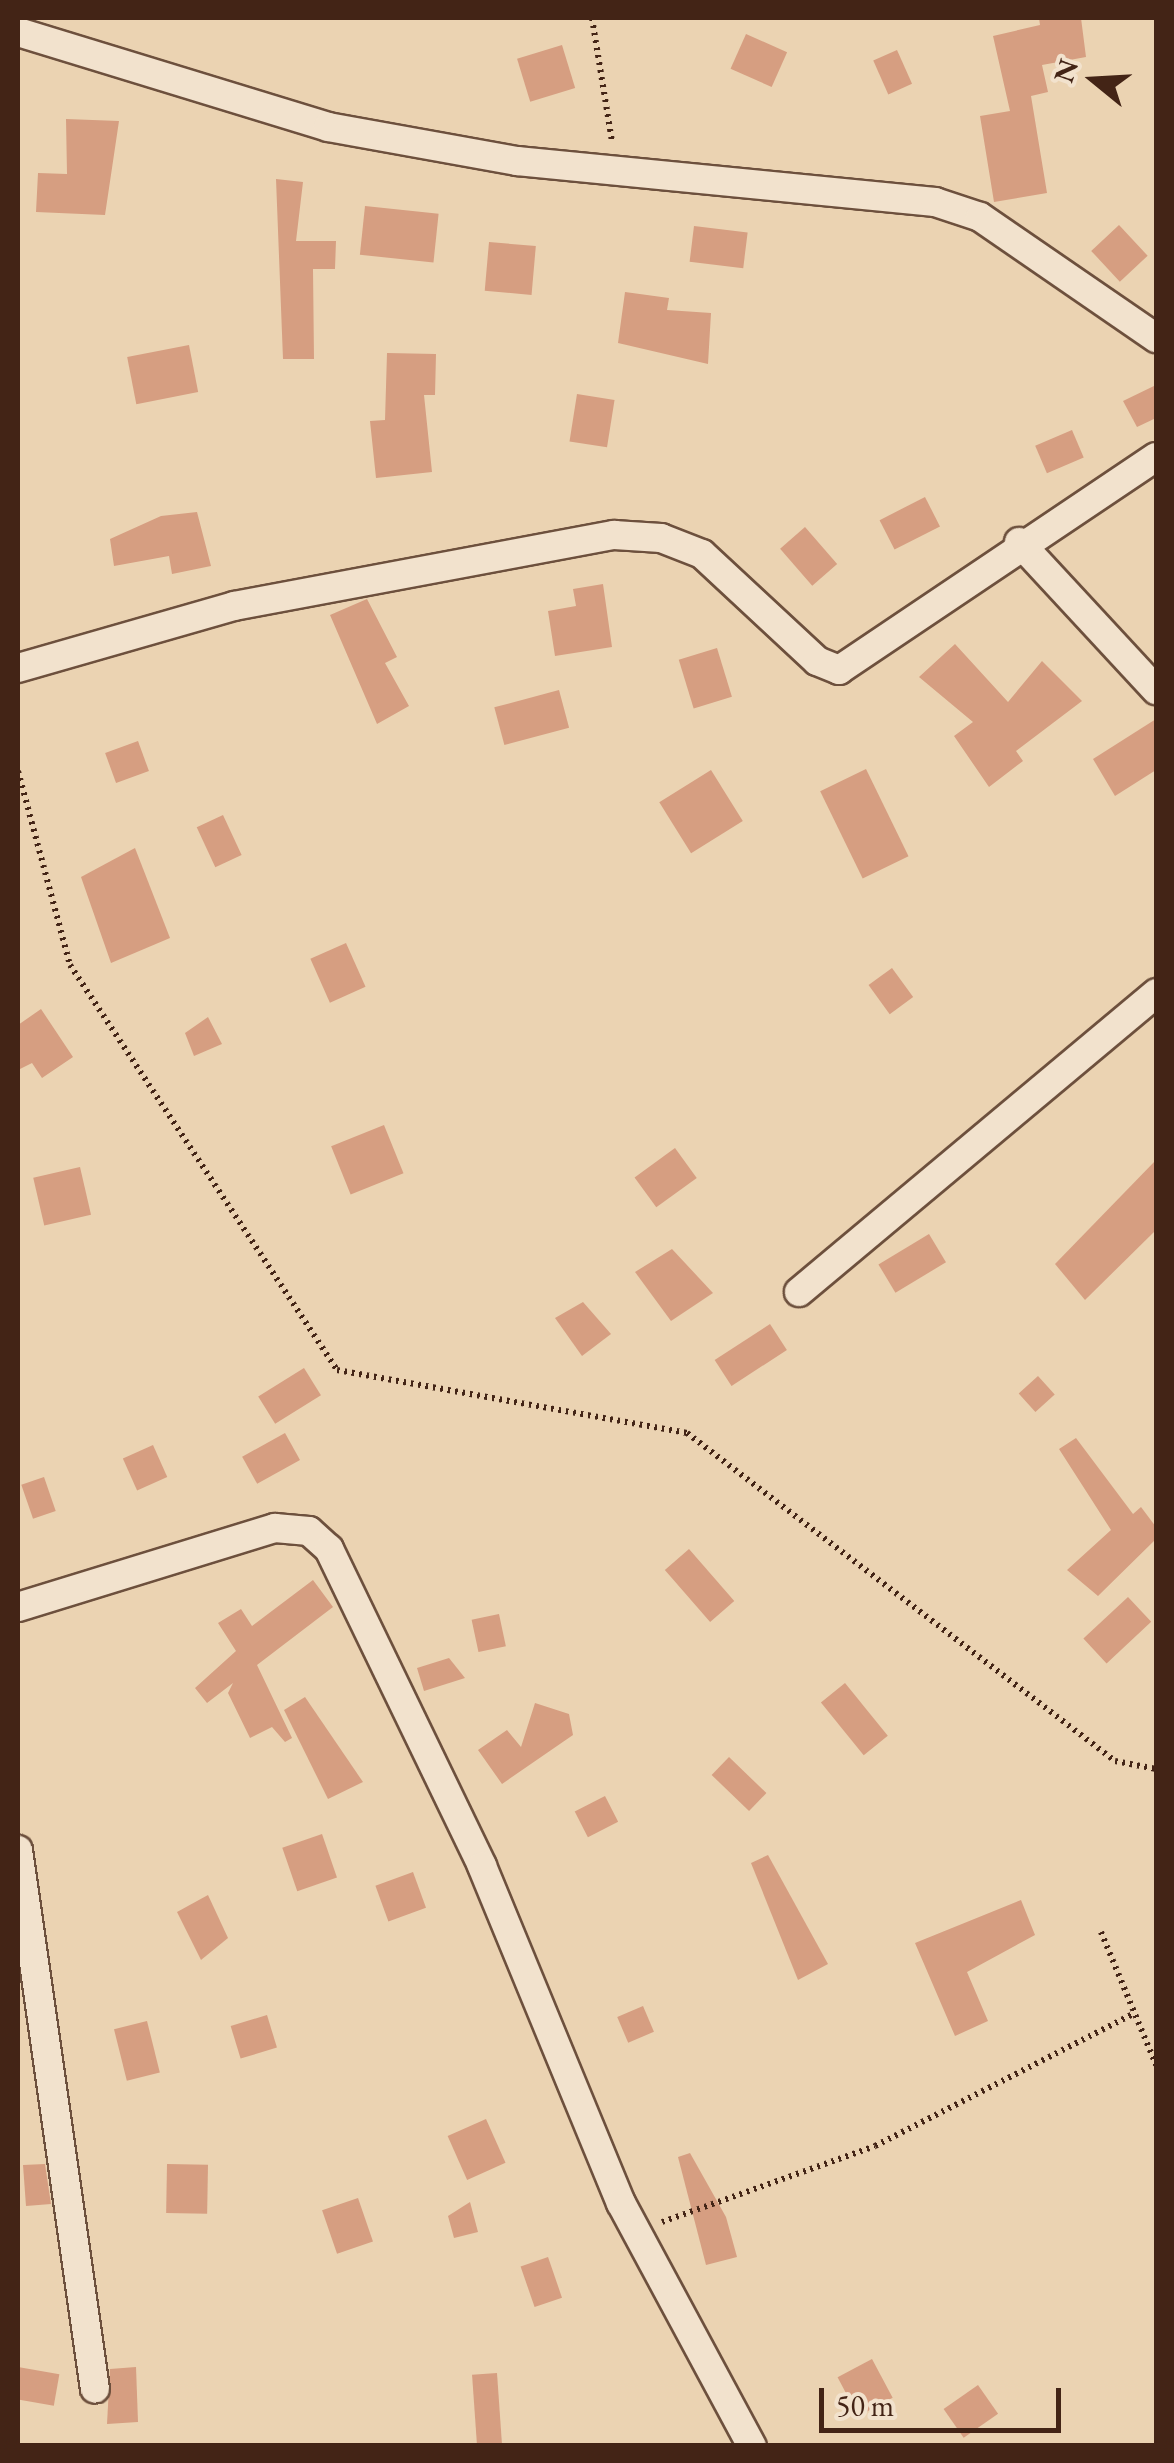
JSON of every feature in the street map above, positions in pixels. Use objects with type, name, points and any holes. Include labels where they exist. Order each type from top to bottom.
[{"type":"street","points":[[18,32],[328,127],[617,172],[935,202],[980,217],[1156,338]]},
{"type":"street","points":[[18,668],[234,606],[614,535],[661,538],[702,554],[817,661],[838,670],[1019,542],[1156,457]]},
{"type":"street","points":[[1019,542],[1156,690]]},
{"type":"street","points":[[799,1292],[1156,992]]},
{"type":"street","points":[[18,1608],[275,1528],[309,1531],[330,1548],[482,1866],[636,2231],[752,2446]]},
{"type":"street","points":[[18,1850],[28,1989],[96,2389]]},
{"type":"path","points":[[592,18],[617,172]]},
{"type":"path","points":[[18,771],[70,966],[337,1370],[687,1433],[1115,1761],[1156,1769]]},
{"type":"path","points":[[1101,1932],[1156,2065]]},
{"type":"path","points":[[636,2231],[875,2146],[1135,2013]]},
{"type":"building","points":[[1039,18],[1081,18],[1086,57],[1042,65],[1048,92],[1031,96],[1047,193],[994,202],[980,116],[1010,111],[993,36],[1040,25]]},
{"type":"building","points":[[746,34],[787,52],[772,87],[731,69]]},
{"type":"building","points":[[562,45],[575,88],[530,102],[517,59]]},
{"type":"building","points":[[897,50],[912,84],[888,94],[873,61]]},
{"type":"building","points":[[66,119],[119,121],[105,215],[36,212],[38,173],[67,174]]},
{"type":"building","points":[[276,179],[303,182],[296,241],[336,241],[335,269],[313,269],[314,359],[283,359]]},
{"type":"building","points":[[365,206],[439,214],[433,262],[360,255]]},
{"type":"building","points":[[1119,225],[1148,256],[1120,282],[1091,251]]},
{"type":"building","points":[[694,226],[748,233],[743,268],[690,262]]},
{"type":"building","points":[[489,242],[536,246],[532,295],[485,291]]},
{"type":"building","points":[[625,292],[669,298],[667,310],[711,313],[708,364],[618,343]]},
{"type":"building","points":[[189,345],[198,392],[136,404],[127,357]]},
{"type":"building","points":[[387,353],[436,354],[435,395],[424,395],[432,472],[376,478],[370,421],[385,420]]},
{"type":"building","points":[[1156,385],[1156,418],[1137,427],[1123,401]]},
{"type":"building","points":[[577,394],[615,400],[607,447],[569,441]]},
{"type":"building","points":[[1072,430],[1084,458],[1047,473],[1035,446]]},
{"type":"building","points":[[925,497],[940,526],[895,550],[880,520]]},
{"type":"building","points":[[197,512],[211,566],[172,574],[169,556],[114,566],[110,539],[161,516]]},
{"type":"building","points":[[805,527],[837,564],[812,586],[780,549]]},
{"type":"building","points":[[603,584],[612,647],[555,656],[548,611],[576,606],[573,589]]},
{"type":"building","points":[[367,599],[397,657],[385,663],[409,706],[377,724],[330,615]]},
{"type":"building","points":[[955,644],[1008,702],[1042,661],[1082,701],[1016,751],[1023,761],[989,787],[954,736],[973,722],[919,677]]},
{"type":"building","points":[[717,648],[732,697],[694,708],[679,660]]},
{"type":"building","points":[[559,690],[569,728],[504,745],[494,707]]},
{"type":"building","points":[[1156,719],[1156,770],[1115,796],[1093,759]]},
{"type":"building","points":[[138,741],[149,771],[116,783],[105,753]]},
{"type":"building","points":[[866,769],[909,856],[863,879],[820,791]]},
{"type":"building","points":[[711,770],[743,821],[691,853],[659,802]]},
{"type":"building","points":[[223,815],[242,855],[215,867],[197,827]]},
{"type":"building","points":[[135,848],[170,938],[111,963],[81,877]]},
{"type":"building","points":[[346,943],[366,987],[330,1003],[310,959]]},
{"type":"building","points":[[892,968],[913,997],[890,1014],[869,985]]},
{"type":"building","points":[[41,1009],[73,1057],[42,1078],[32,1063],[18,1070],[18,1025]]},
{"type":"building","points":[[208,1017],[222,1044],[194,1056],[185,1033]]},
{"type":"building","points":[[384,1125],[403,1173],[351,1195],[331,1146]]},
{"type":"building","points":[[675,1148],[697,1178],[656,1207],[635,1177]]},
{"type":"building","points":[[1156,1160],[1156,1230],[1085,1300],[1055,1264]]},
{"type":"building","points":[[80,1167],[91,1215],[44,1226],[33,1178]]},
{"type":"building","points":[[929,1234],[946,1262],[895,1293],[878,1264]]},
{"type":"building","points":[[672,1249],[713,1293],[671,1321],[635,1272]]},
{"type":"building","points":[[583,1302],[611,1334],[582,1356],[555,1318]]},
{"type":"building","points":[[770,1324],[787,1350],[732,1386],[715,1360]]},
{"type":"building","points":[[304,1368],[321,1395],[275,1424],[258,1397]]},
{"type":"building","points":[[1038,1376],[1055,1395],[1035,1412],[1019,1393]]},
{"type":"building","points":[[285,1433],[300,1460],[257,1484],[242,1457]]},
{"type":"building","points":[[1076,1438],[1133,1514],[1141,1507],[1156,1527],[1156,1539],[1098,1596],[1067,1570],[1111,1530],[1059,1449]]},
{"type":"building","points":[[153,1445],[167,1477],[137,1490],[123,1458]]},
{"type":"building","points":[[44,1477],[56,1511],[33,1519],[21,1485]]},
{"type":"building","points":[[689,1549],[734,1601],[710,1622],[665,1570]]},
{"type":"building","points":[[313,1580],[333,1607],[257,1665],[292,1738],[285,1742],[272,1727],[250,1738],[228,1693],[233,1683],[207,1703],[195,1688],[236,1651],[218,1623],[241,1609],[252,1626]]},
{"type":"building","points":[[1128,1597],[1151,1622],[1107,1663],[1083,1639]]},
{"type":"building","points":[[499,1614],[506,1646],[478,1652],[472,1620]]},
{"type":"building","points":[[449,1658],[465,1678],[424,1691],[417,1668]]},
{"type":"building","points":[[845,1683],[888,1736],[864,1755],[821,1703]]},
{"type":"building","points":[[305,1697],[363,1782],[328,1799],[284,1710]]},
{"type":"building","points":[[535,1703],[569,1714],[573,1735],[502,1784],[478,1750],[507,1730],[521,1747]]},
{"type":"building","points":[[729,1757],[766,1793],[749,1811],[712,1775]]},
{"type":"building","points":[[605,1796],[618,1822],[588,1837],[575,1811]]},
{"type":"building","points":[[322,1834],[337,1877],[297,1891],[282,1848]]},
{"type":"building","points":[[768,1855],[828,1964],[798,1980],[751,1863]]},
{"type":"building","points":[[413,1872],[426,1908],[388,1921],[375,1886]]},
{"type":"building","points":[[208,1895],[228,1938],[201,1960],[177,1912]]},
{"type":"building","points":[[1021,1900],[1035,1935],[967,1972],[988,2021],[955,2036],[915,1943]]},
{"type":"building","points":[[643,2006],[654,2032],[628,2043],[617,2017]]},
{"type":"building","points":[[267,2015],[277,2048],[241,2059],[231,2026]]},
{"type":"building","points":[[147,2021],[160,2072],[127,2081],[114,2029]]},
{"type":"building","points":[[486,2119],[506,2163],[467,2180],[448,2136]]},
{"type":"building","points":[[690,2153],[726,2217],[737,2257],[706,2265],[678,2157]]},
{"type":"building","points":[[45,2164],[51,2204],[26,2206],[23,2165]]},
{"type":"building","points":[[167,2164],[208,2165],[207,2214],[166,2213]]},
{"type":"building","points":[[358,2198],[373,2241],[337,2254],[322,2210]]},
{"type":"building","points":[[470,2202],[478,2232],[454,2238],[448,2216]]},
{"type":"building","points":[[548,2257],[562,2298],[535,2307],[521,2266]]},
{"type":"building","points":[[872,2359],[893,2398],[858,2416],[838,2377]]},
{"type":"building","points":[[18,2367],[59,2374],[54,2406],[18,2399]]},
{"type":"building","points":[[136,2367],[138,2422],[107,2424],[110,2369]]},
{"type":"building","points":[[497,2373],[502,2446],[477,2446],[472,2375]]},
{"type":"building","points":[[978,2385],[998,2414],[964,2438],[944,2409]]}]
